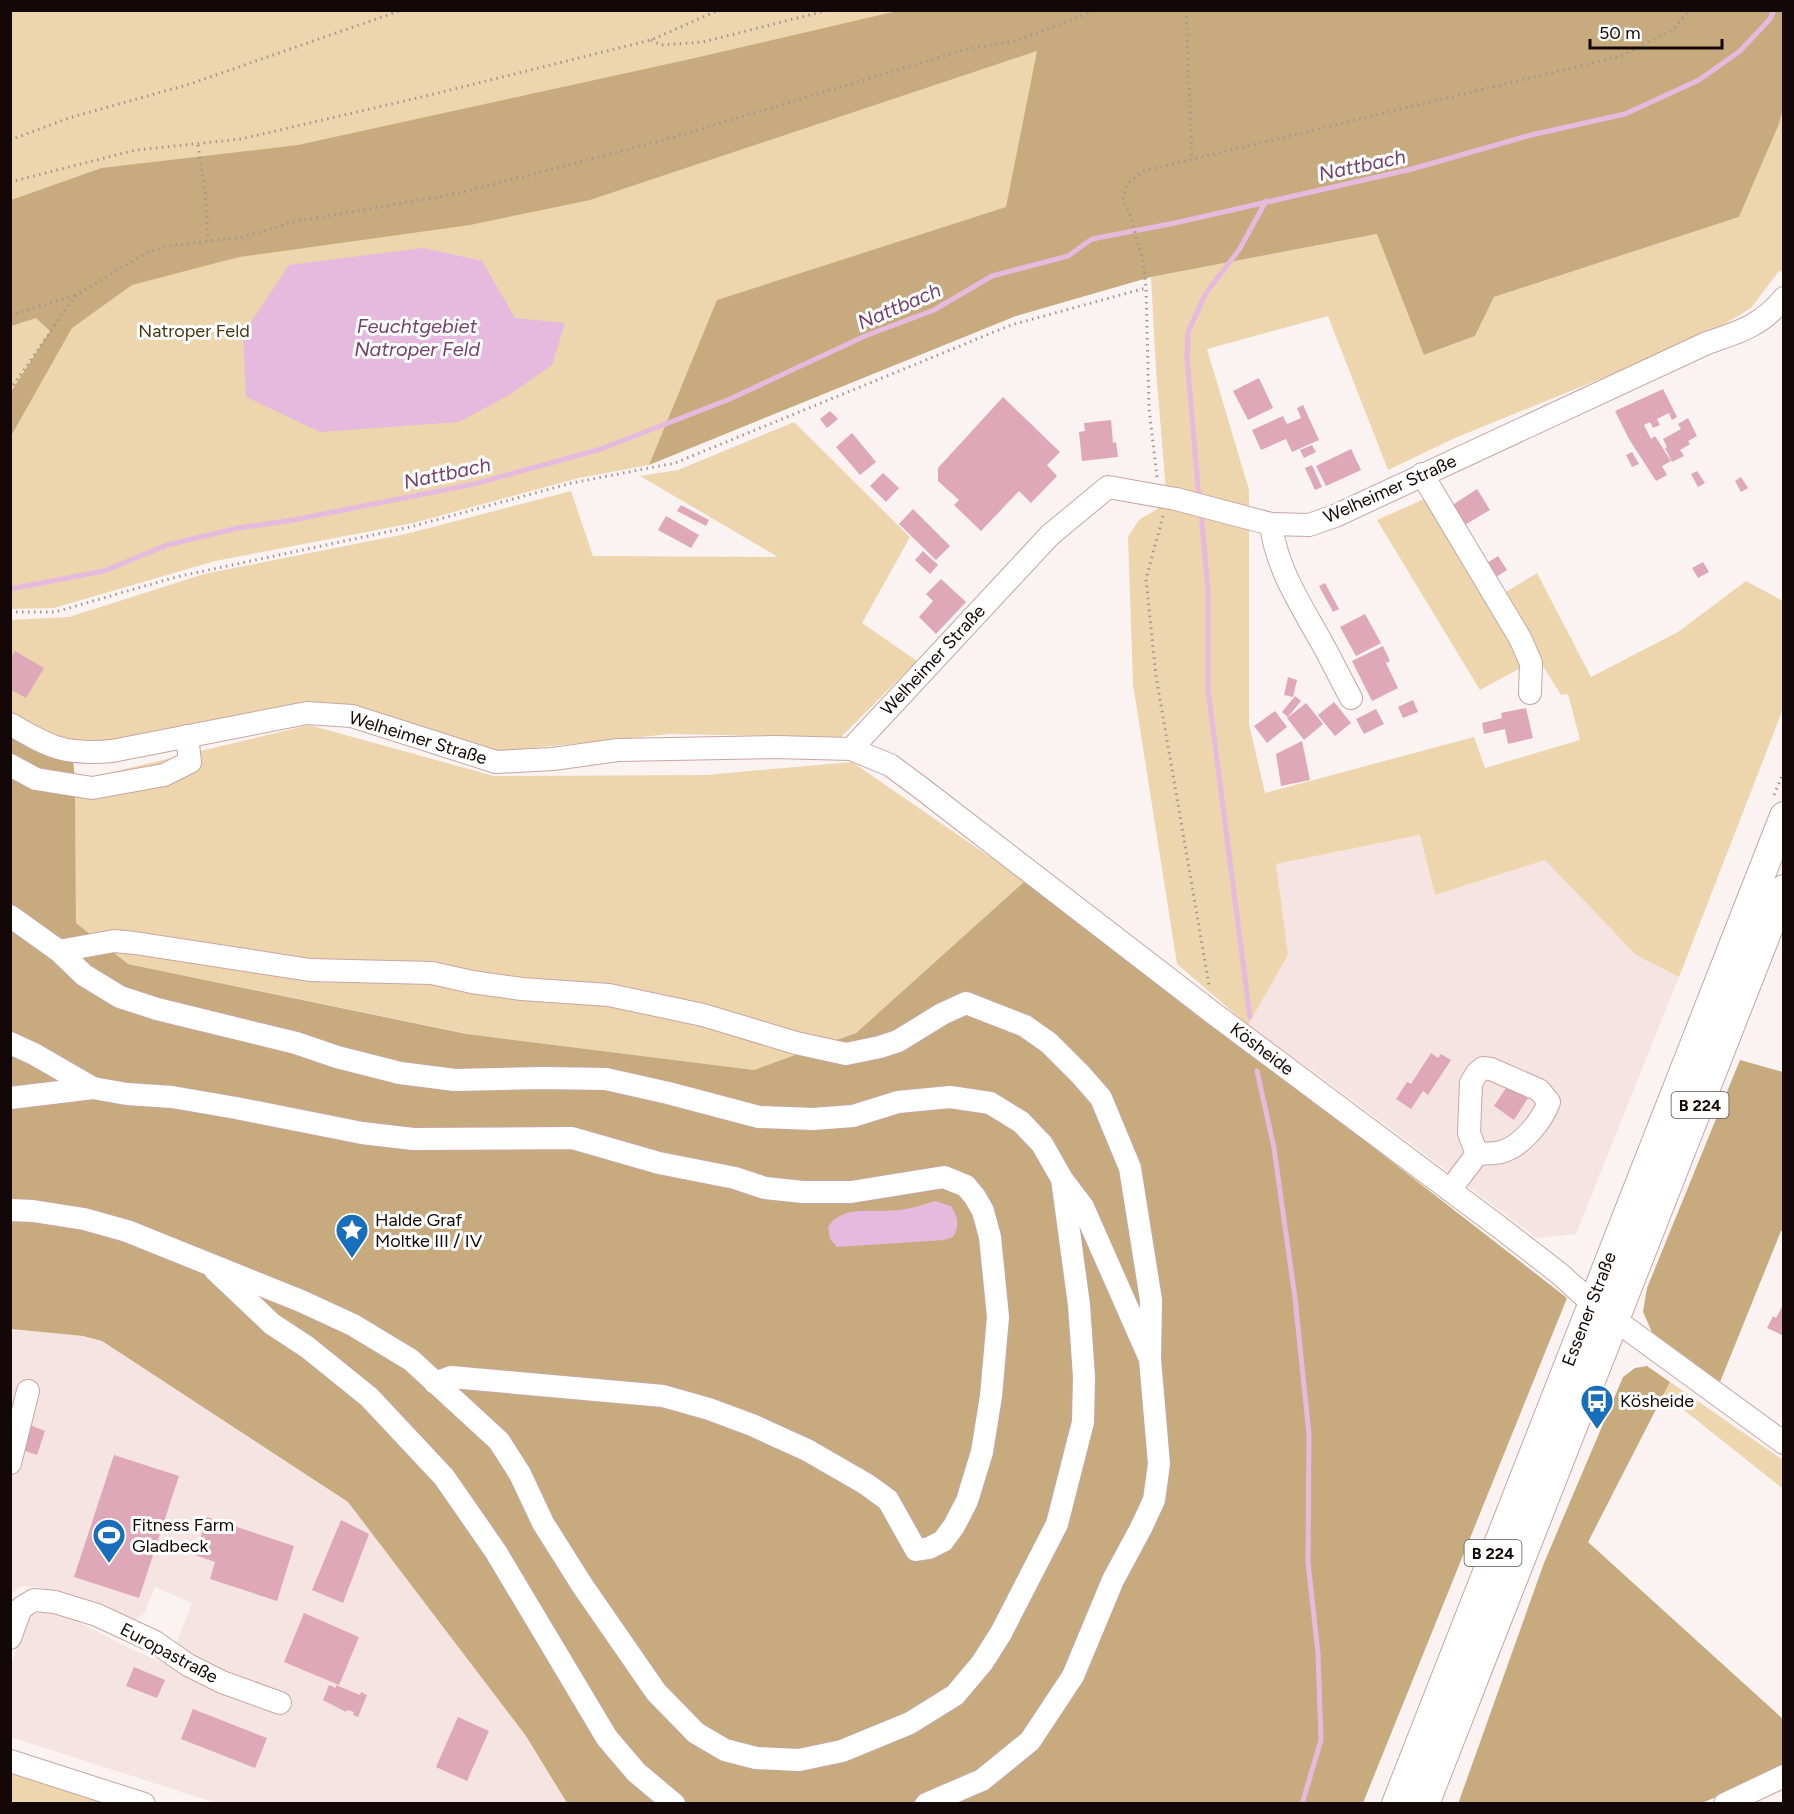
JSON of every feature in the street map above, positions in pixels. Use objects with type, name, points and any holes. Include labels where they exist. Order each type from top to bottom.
[{"type":"main road","name":"Essener Straße","points":[[1396,1803],[1784,816]]},
{"type":"main road","name":"Essener Straße","points":[[1425,1803],[1784,889]]},
{"type":"street","name":"Welheimer Straße","points":[[10,724],[54,747],[82,753],[112,751],[307,713],[352,716],[496,762],[553,759],[618,750],[776,747],[851,749],[1058,528],[1108,487],[1168,497],[1270,524],[1308,525],[1335,516],[1707,343],[1748,329],[1776,308],[1784,298]]},
{"type":"street","points":[[1422,474],[1520,638],[1531,663],[1530,693]]},
{"type":"street","points":[[1270,524],[1272,538],[1293,594],[1323,644],[1351,698]]},
{"type":"street","points":[[10,765],[36,779],[92,788],[164,775],[190,762],[187,736]]},
{"type":"street","name":"Kösheide","points":[[851,749],[890,765],[921,788],[1213,1013],[1560,1274],[1592,1303],[1784,1443]]},
{"type":"street","points":[[10,916],[60,951],[84,975],[120,997],[157,1009],[296,1043],[337,1057],[400,1073],[455,1080],[606,1079],[668,1092],[759,1117],[813,1119],[853,1116],[898,1102],[950,1097],[990,1103],[1021,1122],[1042,1144],[1062,1179],[1083,1207],[1150,1359]]},
{"type":"street","points":[[60,951],[114,941],[310,970],[432,973],[472,982],[522,989],[609,995],[704,1016],[796,1043],[846,1054],[898,1041],[942,1014],[966,1003],[1025,1026],[1049,1043],[1101,1098],[1130,1168],[1151,1300],[1150,1359],[1159,1464],[1154,1500],[1113,1580],[1073,1676],[1030,1741],[981,1780],[926,1803]]},
{"type":"street","points":[[10,1043],[93,1088]]},
{"type":"street","points":[[10,1098],[93,1088],[128,1094],[172,1097],[362,1133],[414,1139],[572,1138],[659,1163],[735,1178],[765,1188],[803,1192],[851,1192],[944,1178],[966,1186],[984,1211],[990,1238],[998,1317],[991,1396],[982,1452],[967,1501],[954,1526],[943,1541],[929,1548],[916,1550],[888,1500],[866,1484],[807,1450],[752,1425],[709,1409],[663,1396],[451,1377],[435,1383]]},
{"type":"street","points":[[1450,1190],[1477,1154]]},
{"type":"street","points":[[10,1210],[84,1219],[127,1231],[292,1297],[353,1325],[411,1360],[499,1441],[520,1474],[543,1523],[582,1585],[656,1692],[696,1733],[725,1750],[756,1758],[799,1760],[842,1751],[910,1723],[955,1695],[982,1663],[1000,1633],[1057,1524],[1083,1422],[1084,1377],[1080,1305],[1062,1179]]},
{"type":"street","points":[[208,1263],[272,1324],[307,1347],[369,1397],[444,1477],[496,1552],[607,1738],[636,1772],[674,1803]]},
{"type":"street","points":[[10,1463],[28,1390]]},
{"type":"street","name":"Europastraße","points":[[10,1638],[15,1605],[34,1600],[55,1602],[97,1615],[155,1642],[188,1665],[222,1682],[280,1703]]},
{"type":"street","points":[[10,1761],[144,1803]]},
{"type":"street","points":[[1725,1803],[1784,1776]]},
{"type":"path","points":[[10,140],[69,118],[200,81],[402,10]]},
{"type":"path","points":[[10,182],[136,150],[252,136],[651,40],[719,10]]},
{"type":"path","points":[[651,40],[661,45],[704,42],[829,10]]},
{"type":"path","points":[[10,315],[75,296],[144,254],[168,246],[244,237],[293,222],[482,188],[671,138],[967,49],[1016,41],[1097,10]]},
{"type":"path","points":[[1186,10],[1192,160]]},
{"type":"path","points":[[1213,1013],[1156,676],[1146,579],[1168,497],[1153,458],[1149,408],[1146,288],[1143,260],[1130,214],[1123,199],[1127,184],[1144,171],[1622,56],[1672,30],[1690,10]]},
{"type":"path","points":[[198,144],[205,191],[208,241]]},
{"type":"path","points":[[10,612],[55,612],[176,577],[410,527],[572,483],[675,463],[1011,325],[1146,288]]},
{"type":"path","points":[[10,390],[75,296]]},
{"type":"shaded area","points":[[897,11],[1783,11],[1783,109],[1779,124],[1739,217],[1494,297],[1475,336],[1424,355],[1377,234],[1151,277],[1016,316],[649,465],[717,300],[1006,207],[1037,51],[590,200],[470,225],[239,257],[132,285],[72,328],[11,436],[11,392],[50,331],[36,318],[11,326],[11,200],[101,168],[298,145]]},
{"type":"shaded area","points":[[10,734],[73,759],[76,923],[128,964],[467,1034],[754,1070],[856,1033],[1025,881],[1238,1042],[1567,1298],[1363,1803],[567,1803],[526,1736],[348,1502],[102,1341],[83,1336],[11,1329]]},
{"type":"shaded area","points":[[1421,835],[1435,895],[1545,860],[1636,955],[1679,977],[1576,1234],[1537,1238],[1248,1025],[1288,955],[1275,864]]},
{"type":"shaded area","points":[[1740,1060],[1783,1072],[1783,1231],[1781,1231],[1720,1382],[1652,1332],[1643,1312],[1647,1288]]},
{"type":"shaded area","points":[[11,1329],[83,1336],[102,1341],[348,1502],[526,1736],[567,1803],[216,1803],[11,1737],[11,1666],[28,1616],[45,1612],[63,1614],[135,1651],[168,1664],[192,1603],[155,1587],[144,1614],[136,1619],[38,1587],[21,1586],[11,1594]]},
{"type":"shaded area","points":[[1647,1366],[1670,1382],[1588,1542],[1783,1719],[1783,1769],[1702,1803],[1458,1804],[1544,1563],[1623,1377],[1635,1368]]},
{"type":"green space","name":"Natroper Feld","points":[[10,11],[1692,11],[682,385],[649,465],[579,478],[413,523],[215,561],[54,608],[11,609],[11,230],[129,165],[101,168],[11,200]]},
{"type":"green space","points":[[1783,109],[1783,272],[1779,271],[1751,308],[1703,337],[1455,438],[1388,470],[1328,316],[1207,349],[1249,490],[1249,724],[1265,793],[1474,737],[1485,768],[1580,740],[1568,694],[1561,695],[1532,648],[1526,665],[1480,690],[1377,520],[1438,493],[1501,595],[1537,573],[1591,677],[1678,632],[1746,581],[1783,601],[1783,709],[1679,977],[1636,955],[1545,860],[1435,895],[1420,835],[1276,864],[1288,955],[1248,1025],[1177,964],[1133,684],[1128,537],[1139,520],[1167,503],[1151,277],[1377,234],[1425,355],[1475,336],[1494,297],[1739,217],[1779,124]]},
{"type":"green space","points":[[794,422],[910,537],[862,623],[917,661],[841,737],[670,734],[492,752],[381,714],[120,742],[65,741],[11,715],[11,620],[69,617],[204,574],[406,534],[571,491],[593,556],[778,557],[640,476],[678,470]]},
{"type":"green space","points":[[309,725],[494,776],[706,775],[852,762],[1025,881],[856,1033],[754,1070],[474,1035],[128,964],[76,924],[75,781]]},
{"type":"green space","points":[[1670,1382],[1783,1460],[1783,1489],[1664,1394]]},
{"type":"green space","points":[[11,1770],[114,1803],[11,1803]]},
{"type":"water","name":"Feuchtgebiet Natroper Feld","points":[[423,248],[482,261],[515,318],[565,323],[552,365],[509,395],[459,422],[320,432],[246,397],[243,334],[289,265]]},
{"type":"water","points":[[935,1201],[951,1206],[957,1217],[953,1237],[944,1240],[837,1247],[830,1239],[828,1227],[841,1215],[859,1211],[903,1209]]},
{"type":"building","points":[[1259,378],[1273,408],[1248,420],[1233,391]]},
{"type":"building","points":[[1663,389],[1677,417],[1672,420],[1669,413],[1657,419],[1660,425],[1653,428],[1650,422],[1644,425],[1651,439],[1655,436],[1671,461],[1662,466],[1667,475],[1656,481],[1629,439],[1615,411]]},
{"type":"building","points":[[1003,397],[1060,452],[1047,465],[1057,476],[1031,503],[1019,491],[981,531],[954,505],[959,500],[938,481],[938,468]]},
{"type":"building","points":[[1303,405],[1319,440],[1292,452],[1286,439],[1261,450],[1252,430],[1283,416],[1287,424],[1301,418],[1297,408]]},
{"type":"building","points":[[830,411],[838,419],[827,428],[820,419]]},
{"type":"building","points":[[1688,418],[1697,436],[1688,441],[1690,444],[1680,450],[1684,456],[1672,462],[1663,439],[1681,429],[1678,424]]},
{"type":"building","points":[[1111,420],[1113,443],[1116,442],[1118,457],[1082,461],[1079,432],[1085,431],[1084,423]]},
{"type":"building","points":[[852,433],[876,462],[860,475],[836,447]]},
{"type":"building","points":[[1312,445],[1316,452],[1304,458],[1300,450]]},
{"type":"building","points":[[1351,449],[1361,470],[1326,486],[1316,466]]},
{"type":"building","points":[[1632,452],[1639,464],[1632,467],[1626,455]]},
{"type":"building","points":[[1312,465],[1322,487],[1315,490],[1305,468]]},
{"type":"building","points":[[1697,471],[1705,483],[1698,487],[1691,474]]},
{"type":"building","points":[[883,473],[899,488],[886,502],[870,486]]},
{"type":"building","points":[[1741,477],[1748,488],[1741,492],[1735,481]]},
{"type":"building","points":[[1477,489],[1490,510],[1463,526],[1451,506]]},
{"type":"building","points":[[681,505],[709,520],[706,526],[677,511]]},
{"type":"building","points":[[913,509],[950,546],[936,560],[899,524]]},
{"type":"building","points":[[666,516],[699,535],[691,548],[658,530]]},
{"type":"building","points":[[923,551],[938,565],[930,574],[915,560]]},
{"type":"building","points":[[1498,556],[1507,570],[1493,579],[1484,565]]},
{"type":"building","points":[[1703,562],[1709,572],[1698,578],[1692,568]]},
{"type":"building","points":[[941,579],[966,602],[936,634],[919,617],[933,601],[926,594]]},
{"type":"building","points":[[1325,583],[1339,609],[1333,612],[1319,586]]},
{"type":"building","points":[[1365,614],[1381,643],[1356,656],[1340,627]]},
{"type":"building","points":[[1383,646],[1390,661],[1386,663],[1398,688],[1372,701],[1352,661]]},
{"type":"building","points":[[15,651],[44,668],[26,698],[10,689],[10,659]]},
{"type":"building","points":[[1288,677],[1297,680],[1293,697],[1284,695]]},
{"type":"building","points":[[1295,696],[1301,701],[1288,717],[1282,712]]},
{"type":"building","points":[[1413,700],[1418,712],[1403,718],[1398,707]]},
{"type":"building","points":[[1334,702],[1351,723],[1335,736],[1318,715]]},
{"type":"building","points":[[1306,703],[1323,724],[1304,740],[1287,718]]},
{"type":"building","points":[[1526,708],[1533,738],[1508,744],[1505,729],[1484,734],[1482,723],[1502,718],[1501,713]]},
{"type":"building","points":[[1376,709],[1384,724],[1364,734],[1356,719]]},
{"type":"building","points":[[1275,711],[1287,727],[1267,743],[1254,726]]},
{"type":"building","points":[[1302,741],[1310,780],[1281,786],[1276,754]]},
{"type":"building","points":[[1431,1053],[1438,1058],[1441,1054],[1451,1060],[1428,1095],[1423,1091],[1411,1109],[1396,1099],[1407,1082],[1411,1084]]},
{"type":"building","points":[[1508,1085],[1528,1098],[1514,1120],[1494,1106]]},
{"type":"building","points":[[1784,1303],[1784,1336],[1767,1328],[1773,1316],[1776,1318]]},
{"type":"building","points":[[30,1425],[45,1431],[37,1455],[22,1450]]},
{"type":"building","points":[[114,1455],[179,1476],[139,1598],[74,1577]]},
{"type":"building","points":[[207,1517],[294,1546],[277,1601],[210,1579],[215,1562],[195,1555]]},
{"type":"building","points":[[341,1520],[369,1534],[343,1603],[312,1590]]},
{"type":"building","points":[[304,1613],[359,1637],[339,1685],[284,1662]]},
{"type":"building","points":[[134,1667],[165,1680],[157,1698],[126,1686]]},
{"type":"building","points":[[329,1685],[367,1695],[358,1717],[353,1715],[354,1712],[347,1710],[346,1712],[323,1700]]},
{"type":"building","points":[[193,1709],[267,1738],[255,1768],[181,1739]]},
{"type":"building","points":[[458,1717],[489,1731],[467,1781],[436,1767]]},
{"type":"waterway","name":"Nattbach","points":[[10,589],[104,571],[167,545],[238,528],[293,520],[474,484],[601,449],[730,399],[865,336],[934,310],[992,276],[1068,256],[1092,239],[1175,223],[1412,169],[1531,135],[1625,114],[1699,80],[1740,51],[1770,19],[1774,10]]},
{"type":"waterway","points":[[1199,499],[1187,357],[1188,332],[1206,293],[1239,250],[1266,201]]},
{"type":"waterway","points":[[1201,511],[1208,591],[1208,690],[1250,1017]]},
{"type":"waterway","points":[[1257,1071],[1274,1148],[1295,1298],[1309,1434],[1308,1562],[1318,1653],[1321,1740],[1302,1804]]},
{"type":"place","name":"Halde Graf Moltke III / IV","points":[[352,1259]]},
{"type":"place","name":"Kösheide","points":[[1597,1430]]},
{"type":"place","name":"Fitness Farm Gladbeck","points":[[109,1564]]}]
